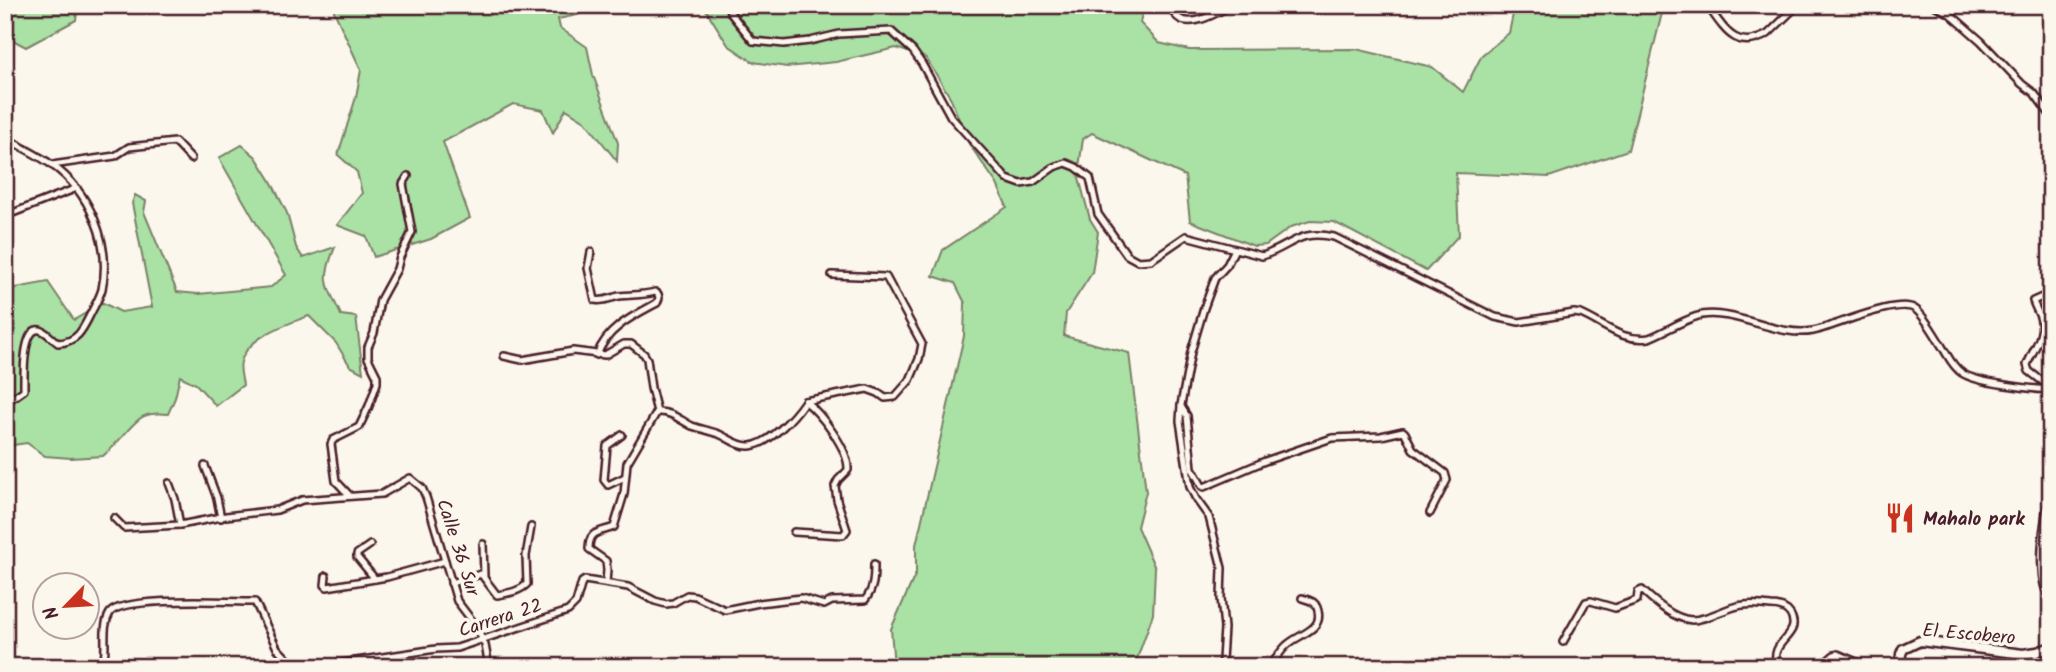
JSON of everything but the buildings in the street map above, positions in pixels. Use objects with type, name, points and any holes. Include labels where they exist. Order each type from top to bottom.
[{"type":"main road","name":"El Escobero","points":[[1900,667],[1903,649],[1920,641],[2023,654],[2051,647]]},
{"type":"street","points":[[727,5],[753,41],[785,44],[839,34],[891,31],[913,51],[951,117],[1007,179],[1021,184],[1033,182],[1054,167],[1066,163],[1076,167],[1090,178],[1098,214],[1127,255],[1138,261],[1151,260],[1186,236],[1262,256],[1306,234],[1327,235],[1495,317],[1518,322],[1581,314],[1629,339],[1648,338],[1702,315],[1718,315],[1796,332],[1811,331],[1903,305],[1915,309],[1930,327],[1956,369],[1964,374],[1980,380],[2051,388]]},
{"type":"street","points":[[1171,5],[1172,12],[1185,23],[1195,22],[1231,5]]},
{"type":"street","points":[[1707,5],[1723,27],[1741,41],[1769,34],[1798,5]]},
{"type":"street","points":[[1934,5],[1949,13],[1981,41],[2034,93],[2051,116]]},
{"type":"street","points":[[5,137],[52,165],[77,188],[96,224],[102,244],[103,263],[101,293],[81,333],[75,339],[58,344],[42,331],[32,332],[27,340],[24,390],[5,400]]},
{"type":"street","points":[[52,165],[115,156],[130,147],[175,142],[191,159]]},
{"type":"street","points":[[350,496],[335,481],[331,444],[333,440],[359,427],[377,383],[377,376],[368,358],[368,347],[374,333],[380,300],[397,269],[412,232],[403,184],[408,176]]},
{"type":"street","points":[[5,216],[77,188]]},
{"type":"street","points":[[1224,667],[1222,568],[1209,517],[1190,487],[1180,421],[1191,352],[1204,308],[1215,278],[1227,265],[1235,249]]},
{"type":"street","points":[[591,252],[588,268],[593,296],[597,301],[622,295],[642,296],[655,292],[659,294],[657,303],[613,331],[602,343],[597,355]]},
{"type":"street","points":[[657,412],[670,413],[690,425],[750,446],[770,438],[797,413],[805,401],[867,389],[885,398],[895,397],[910,380],[922,344],[886,277],[832,275]]},
{"type":"street","points":[[2051,293],[2033,301],[2041,320],[2041,330],[2027,365],[2029,371],[2051,388]]},
{"type":"street","points":[[504,356],[522,360],[573,351],[608,355],[626,343],[633,345],[648,359],[657,412],[627,463],[620,512],[614,527],[594,533],[589,539],[589,549],[606,561],[606,583],[628,587],[666,604],[673,603],[687,594],[725,610],[801,598],[824,605],[830,601],[864,600],[874,583],[874,564]]},
{"type":"street","points":[[794,532],[843,535],[847,530],[835,486],[848,470],[848,462],[834,435],[805,401]]},
{"type":"street","points":[[1181,405],[1187,416],[1192,468],[1204,487],[1265,461],[1332,438],[1381,436],[1403,431],[1413,449],[1447,476],[1430,513]]},
{"type":"street","points":[[622,435],[607,446],[604,480],[608,485],[625,477]]},
{"type":"street","points":[[205,466],[221,518]]},
{"type":"street","name":"Calle 36 Sur","points":[[350,496],[382,494],[410,478],[422,488],[457,601],[483,640],[489,667]]},
{"type":"street","points":[[169,483],[180,525]]},
{"type":"street","points":[[2051,493],[2044,522],[2042,551],[2043,586],[2047,596],[2051,598]]},
{"type":"street","points":[[114,518],[124,528],[180,525],[277,510],[302,500],[350,496]]},
{"type":"street","points":[[483,544],[484,576],[494,593],[497,595],[516,591],[527,584],[526,556],[531,527]]},
{"type":"street","points":[[370,545],[357,554],[357,557],[375,579]]},
{"type":"street","points":[[326,576],[327,587],[375,579],[445,561]]},
{"type":"street","points":[[451,583],[478,574],[484,576]]},
{"type":"street","name":"Carrera 22","points":[[316,667],[457,648],[568,611],[576,603],[585,580],[606,583]]},
{"type":"street","points":[[1563,642],[1586,602],[1615,608],[1637,600],[1638,592],[1642,590],[1661,607],[1687,619],[1695,620],[1735,606],[1752,604],[1786,609],[1793,626],[1790,634],[1776,650],[1775,660],[1779,667]]},
{"type":"street","points":[[1269,667],[1287,645],[1317,625],[1317,605],[1302,598]]},
{"type":"street","points":[[102,667],[106,659],[107,621],[115,608],[191,600],[255,602],[277,648],[295,667]]},
{"type":"street","points":[[1819,667],[1838,654],[1869,667]]},
{"type":"green space","points":[[5,5],[78,5],[76,20],[26,47],[5,36]]},
{"type":"green space","points":[[334,5],[602,5],[558,19],[560,28],[587,47],[593,75],[618,143],[617,161],[585,121],[566,109],[553,133],[543,110],[513,104],[443,142],[470,218],[431,239],[374,257],[366,236],[337,225],[362,193],[357,172],[338,155],[356,97],[361,70],[334,11]]},
{"type":"green space","points":[[703,5],[1147,5],[1143,8],[1140,23],[1159,43],[1189,50],[1356,49],[1432,67],[1463,92],[1482,55],[1509,33],[1515,5],[1664,5],[1628,150],[1549,177],[1456,173],[1459,235],[1426,271],[1334,222],[1310,221],[1291,227],[1266,245],[1254,246],[1190,221],[1185,176],[1092,133],[1083,139],[1078,174],[1090,219],[1098,232],[1092,273],[1066,313],[1064,336],[1129,353],[1146,492],[1137,527],[1155,568],[1153,614],[1134,667],[894,667],[891,629],[916,573],[916,545],[964,336],[965,303],[955,283],[933,276],[943,250],[1007,207],[997,184],[969,144],[950,97],[926,58],[896,48],[836,62],[787,67],[753,62],[728,45]]},
{"type":"green space","points":[[242,145],[256,157],[271,181],[287,213],[296,247],[303,258],[335,247],[328,267],[327,282],[341,315],[356,317],[363,373],[350,366],[336,343],[309,316],[269,333],[251,345],[240,364],[243,385],[216,406],[196,384],[180,376],[168,414],[151,414],[135,422],[103,456],[45,456],[27,443],[5,446],[5,338],[15,334],[10,289],[48,282],[74,320],[103,303],[121,312],[152,307],[132,203],[135,195],[146,201],[144,212],[177,292],[198,294],[271,287],[286,275],[219,158]]},
{"type":"place","name":"Mahalo park","points":[[1900,518]]}]
